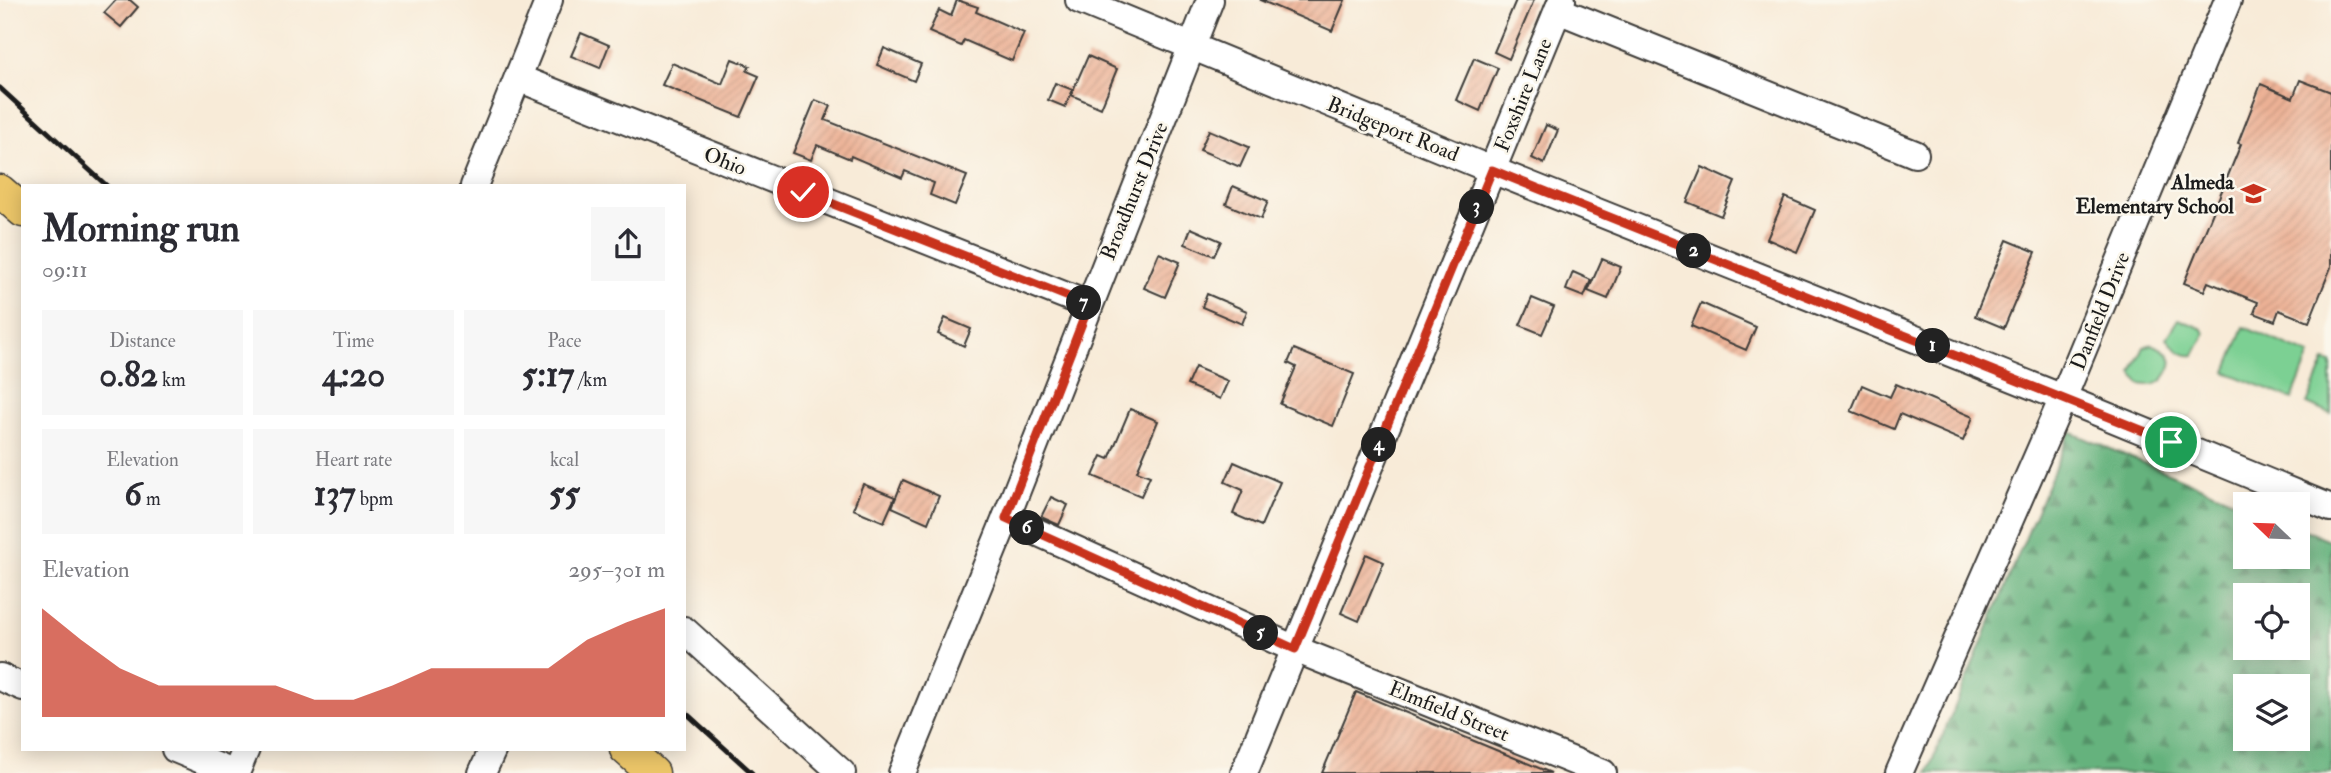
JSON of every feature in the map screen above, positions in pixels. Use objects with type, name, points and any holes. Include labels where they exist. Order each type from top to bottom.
[{"type":"main road","points":[[0,191],[21,209]]},
{"type":"street","points":[[475,184],[550,0]]},
{"type":"street","name":"Bridgeport Road","points":[[1079,0],[2331,509]]},
{"type":"street","name":"Broadhurst Drive","points":[[902,773],[1006,518],[1210,0]]},
{"type":"street","name":"Danfield Drive","points":[[1899,773],[2063,398],[2228,0]]},
{"type":"street","points":[[1560,5],[1915,154]]},
{"type":"street","name":"Foxshire Lane","points":[[1244,773],[1560,5]]},
{"type":"street","name":"Ohio","points":[[518,78],[1089,305]]},
{"type":"street","name":"Elmfield Street","points":[[1006,518],[1295,649],[1603,773]]},
{"type":"street","points":[[686,631],[842,773]]},
{"type":"street","points":[[0,677],[21,686]]},
{"type":"street","points":[[180,751],[234,773],[245,751]]},
{"type":"street","points":[[482,773],[492,751]]},
{"type":"green space","points":[[2179,319],[2203,329],[2205,334],[2194,355],[2182,353],[2167,338]]},
{"type":"green space","points":[[2244,327],[2310,355],[2292,399],[2226,372]]},
{"type":"green space","points":[[2151,344],[2167,353],[2171,364],[2161,381],[2151,385],[2140,384],[2132,373],[2144,347]]},
{"type":"green space","points":[[2325,361],[2331,363],[2331,414],[2307,404]]},
{"type":"green space","points":[[2070,432],[2233,500],[2233,569],[2310,569],[2310,532],[2331,541],[2331,773],[1927,773]]},
{"type":"building","points":[[116,0],[130,0],[138,7],[121,27],[104,13]]},
{"type":"building","points":[[957,0],[978,7],[976,12],[1024,33],[1012,61],[964,40],[961,46],[929,32],[939,10],[951,16]]},
{"type":"building","points":[[1260,0],[1345,0],[1332,31]]},
{"type":"building","points":[[1516,0],[1534,0],[1509,59],[1494,52]]},
{"type":"building","points":[[581,33],[609,45],[600,68],[571,56]]},
{"type":"building","points":[[884,48],[921,64],[914,81],[877,65]]},
{"type":"building","points":[[1088,56],[1117,69],[1101,108],[1071,95]]},
{"type":"building","points":[[1474,58],[1498,68],[1480,111],[1456,100]]},
{"type":"building","points":[[732,59],[750,66],[747,71],[759,76],[741,117],[662,85],[672,63],[722,84]]},
{"type":"building","points":[[2300,80],[2331,92],[2331,267],[2309,322],[2279,310],[2275,321],[2254,313],[2258,302],[2208,282],[2204,291],[2184,283],[2241,144],[2238,143],[2261,84],[2293,98]]},
{"type":"building","points":[[1055,83],[1073,90],[1065,107],[1048,100]]},
{"type":"building","points":[[815,100],[831,106],[825,120],[967,176],[955,205],[930,195],[934,183],[905,171],[902,178],[817,145],[811,160],[793,153]]},
{"type":"building","points":[[1546,125],[1558,130],[1544,164],[1532,158]]},
{"type":"building","points":[[1209,130],[1249,147],[1240,167],[1200,150]]},
{"type":"building","points":[[1702,167],[1735,182],[1721,216],[1687,202]]},
{"type":"building","points":[[1233,186],[1268,201],[1261,219],[1226,204]]},
{"type":"building","points":[[1785,197],[1815,210],[1797,252],[1767,239]]},
{"type":"building","points":[[1191,228],[1221,241],[1214,256],[1185,244]]},
{"type":"building","points":[[2007,240],[2036,252],[2004,328],[1975,316]]},
{"type":"building","points":[[1159,253],[1180,262],[1165,297],[1144,288]]},
{"type":"building","points":[[1602,259],[1621,267],[1608,299],[1588,291]]},
{"type":"building","points":[[1573,272],[1591,280],[1584,297],[1566,290]]},
{"type":"building","points":[[1207,294],[1247,311],[1242,324],[1202,307]]},
{"type":"building","points":[[1532,298],[1554,307],[1542,334],[1520,325]]},
{"type":"building","points":[[1701,303],[1756,327],[1746,350],[1691,326]]},
{"type":"building","points":[[945,318],[971,329],[964,346],[938,334]]},
{"type":"building","points":[[1294,349],[1354,374],[1333,426],[1280,404],[1296,367],[1288,363]]},
{"type":"building","points":[[1195,367],[1228,381],[1220,399],[1187,385]]},
{"type":"building","points":[[1896,384],[1973,417],[1963,441],[1900,414],[1894,429],[1851,411],[1862,385],[1890,397]]},
{"type":"building","points":[[1130,409],[1158,421],[1137,471],[1150,476],[1141,496],[1093,476],[1102,456],[1109,459]]},
{"type":"building","points":[[1234,462],[1280,482],[1261,526],[1233,514],[1243,490],[1225,482]]},
{"type":"building","points":[[903,480],[939,496],[928,523],[892,507]]},
{"type":"building","points":[[863,484],[895,497],[884,522],[853,509]]},
{"type":"building","points":[[1051,497],[1068,505],[1059,525],[1041,517]]},
{"type":"building","points":[[1366,554],[1384,562],[1359,621],[1341,613]]},
{"type":"building","points":[[1356,692],[1551,773],[1322,773]]},
{"type":"railway","points":[[0,88],[105,184]]},
{"type":"railway","points":[[686,713],[752,773]]},
{"type":"place","name":"Almeda Elementary School","points":[[2254,194]]},
{"type":"route","points":[[803,192],[1089,305],[1006,518],[1295,649],[1492,170],[2171,442]]}]
